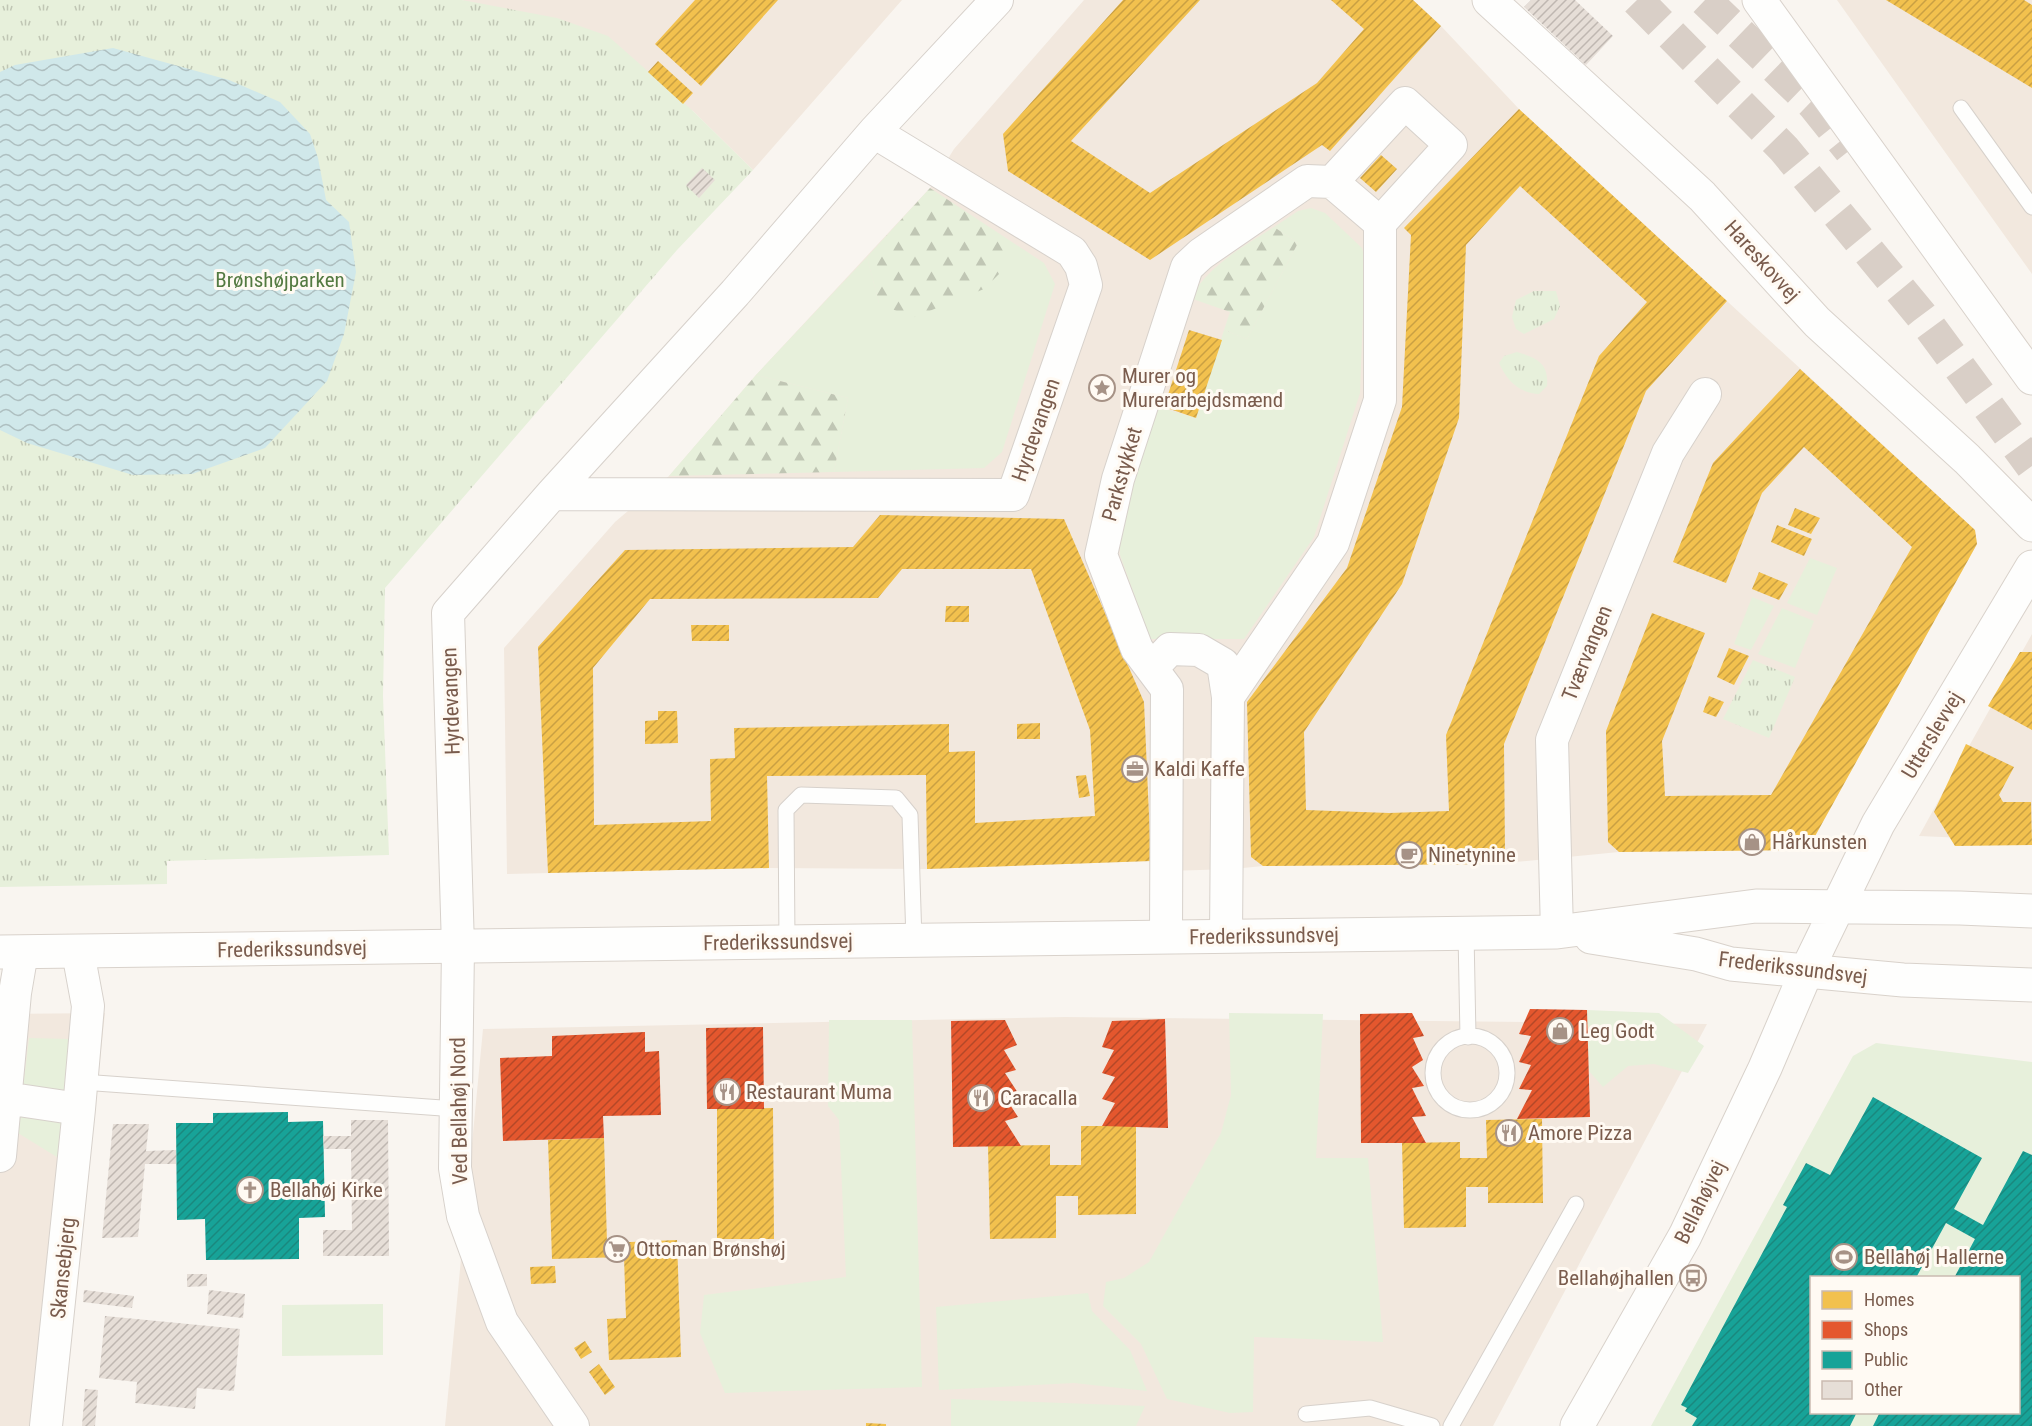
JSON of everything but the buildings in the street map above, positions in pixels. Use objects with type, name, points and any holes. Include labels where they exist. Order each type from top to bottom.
[{"type":"main road","name":"Hareskovvej","points":[[1489,0],[1702,195],[1817,322],[1967,459],[2032,525]]},
{"type":"main road","points":[[1759,0],[2032,378]]},
{"type":"main road","name":"Utterslevvej","points":[[1807,970],[1878,824],[2032,567]]},
{"type":"main road","name":"Frederikssundsvej","points":[[11,952],[1557,932],[1756,906],[2032,911]]},
{"type":"main road","name":"Frederikssundsvej","points":[[1557,932],[1696,954],[1731,964],[1903,980],[2032,985]]},
{"type":"main road","name":"Bellahøjvej","points":[[1577,1426],[1685,1236],[1765,1068],[1807,970]]},
{"type":"street","name":"Hyrdevangen","points":[[458,947],[448,613],[735,292],[874,132],[997,0]]},
{"type":"street","points":[[1228,697],[1333,543],[1380,400],[1380,223],[1451,145],[1405,103],[1332,182],[1380,223]]},
{"type":"street","name":"Hyrdevangen","points":[[552,494],[1014,495],[1086,285],[1081,266],[1072,252],[874,132]]},
{"type":"street","name":"Parkstykket","points":[[1166,937],[1167,689],[1137,649],[1101,555],[1118,479],[1187,267],[1201,254],[1307,181],[1332,182]]},
{"type":"street","name":"Tværvangen","points":[[1557,932],[1552,740],[1668,453],[1705,394]]},
{"type":"street","points":[[1152,668],[1170,649],[1199,650],[1223,664],[1228,697],[1226,936]]},
{"type":"street","name":"Ved Bellahøj Nord","points":[[458,947],[455,1168],[463,1216],[502,1322],[573,1426]]},
{"type":"street","points":[[0,1156],[15,993],[11,952]]},
{"type":"street","name":"Skansebjerg","points":[[46,1426],[81,1095],[87,1006],[78,952]]},
{"type":"street","points":[[5,1098],[81,1095]]},
{"type":"lane","points":[[1961,108],[2032,207]]},
{"type":"lane","points":[[787,942],[786,810],[801,795],[896,798],[910,815],[914,941]]},
{"type":"lane","points":[[1466,933],[1468,1036]]},
{"type":"lane","points":[[1461,1036],[1468,1036],[1484,1038],[1502,1053],[1508,1076],[1499,1097],[1479,1110],[1455,1108],[1437,1092],[1432,1070],[1441,1048],[1461,1036]]},
{"type":"lane","points":[[81,1095],[456,1109]]},
{"type":"lane","points":[[1451,1426],[1576,1204]]},
{"type":"lane","points":[[1306,1414],[1370,1408],[1432,1426]]},
{"type":"shaded area","points":[[462,0],[902,0],[753,170],[693,111]]},
{"type":"shaded area","points":[[1084,0],[1413,0],[1441,26],[1519,109],[1975,530],[1977,544],[1814,838],[1795,850],[1619,852],[1495,864],[1263,866],[1166,871],[1151,861],[927,869],[769,868],[507,874],[504,648],[615,522],[669,476],[756,375],[930,188],[954,149]]},
{"type":"shaded area","points":[[1837,0],[2032,0],[2032,274],[1920,117]]},
{"type":"shaded area","points":[[2032,634],[2032,841],[1919,836],[1941,796]]},
{"type":"shaded area","points":[[105,1013],[61,1426],[0,1426],[0,1014]]},
{"type":"shaded area","points":[[1065,1017],[1707,1024],[1493,1426],[445,1426],[483,1029]]},
{"type":"green space","name":"Brønshøjparken","points":[[0,0],[462,0],[557,18],[608,36],[693,111],[753,170],[677,250],[385,588],[383,696],[389,855],[167,861],[167,884],[0,887]]},
{"type":"green space","points":[[930,188],[1009,240],[1009,264],[984,289],[912,318],[879,303],[867,257]]},
{"type":"green space","points":[[1311,208],[1325,213],[1362,248],[1365,260],[1360,393],[1314,537],[1244,639],[1150,639],[1120,555],[1119,531],[1155,406],[1196,418],[1224,330],[1247,339],[1298,243],[1274,227],[1298,211]]},
{"type":"green space","points":[[1274,227],[1298,243],[1247,339],[1224,330],[1230,312],[1190,298],[1217,266]]},
{"type":"green space","points":[[1009,240],[1044,263],[1055,284],[1002,452],[984,468],[834,472],[848,398],[756,375],[867,257],[879,303],[1009,264]]},
{"type":"green space","points":[[1534,291],[1556,291],[1560,306],[1554,319],[1524,334],[1516,329],[1512,317],[1516,300]]},
{"type":"green space","points":[[1517,352],[1531,357],[1544,367],[1547,386],[1539,394],[1525,391],[1514,385],[1502,369],[1499,363],[1504,356]]},
{"type":"green space","points":[[756,375],[848,398],[834,472],[669,476]]},
{"type":"green space","points":[[1810,558],[1837,568],[1817,615],[1787,603]]},
{"type":"green space","points":[[1752,597],[1774,606],[1751,650],[1734,644]]},
{"type":"green space","points":[[1782,608],[1814,621],[1795,668],[1758,654]]},
{"type":"green space","points":[[1753,660],[1795,677],[1769,738],[1723,719]]},
{"type":"green space","points":[[1587,1010],[1659,1013],[1704,1046],[1688,1073],[1654,1064],[1628,1066],[1603,1087],[1589,1071]]},
{"type":"green space","points":[[1229,1013],[1323,1014],[1316,1158],[1368,1158],[1383,1342],[1254,1337],[1253,1412],[1230,1413],[1167,1399],[1141,1344],[1103,1306],[1106,1282],[1124,1278],[1149,1262],[1221,1133],[1231,1095]]},
{"type":"green space","points":[[829,1020],[912,1020],[922,1387],[725,1393],[700,1333],[704,1295],[846,1277],[839,1120],[828,1106]]},
{"type":"green space","points":[[29,1038],[71,1039],[67,1092],[23,1088]]},
{"type":"green space","name":"Bellahøj Hallerne","points":[[1876,1043],[2032,1062],[2032,1426],[1651,1426],[1853,1056]]},
{"type":"green space","points":[[22,1109],[79,1115],[73,1167],[18,1133]]},
{"type":"green space","points":[[1088,1293],[1092,1311],[1130,1350],[1147,1391],[1074,1383],[939,1390],[936,1307]]},
{"type":"green space","points":[[383,1304],[383,1355],[282,1356],[282,1305]]},
{"type":"green space","points":[[951,1399],[1145,1406],[1136,1426],[951,1426]]},
{"type":"water","points":[[113,48],[229,80],[280,102],[310,134],[318,158],[326,200],[349,222],[356,272],[344,334],[327,381],[265,448],[192,474],[133,475],[27,443],[0,430],[0,72],[15,65]]},
{"type":"tunnel","points":[[1637,0],[1784,149],[1921,315],[2032,466]]},
{"type":"tunnel","points":[[1705,0],[1813,104],[1850,150]]},
{"type":"place","name":"Murer og Murerarbejdsmænd","points":[[1102,388]]},
{"type":"place","name":"Kaldi Kaffe","points":[[1135,769]]},
{"type":"place","name":"Hårkunsten","points":[[1752,842]]},
{"type":"place","name":"Ninetynine","points":[[1409,855]]},
{"type":"place","name":"Leg Godt","points":[[1560,1031]]},
{"type":"place","name":"Restaurant Muma","points":[[727,1092]]},
{"type":"place","name":"Caracalla","points":[[981,1098]]},
{"type":"place","name":"Amore Pizza","points":[[1509,1133]]},
{"type":"place","name":"Bellahøj Kirke","points":[[250,1190]]},
{"type":"place","name":"Ottoman Brønshøj","points":[[617,1249]]},
{"type":"place","name":"Bellahøj Hallerne","points":[[1844,1257]]},
{"type":"place","name":"Bellahøjhallen","points":[[1693,1278]]}]
